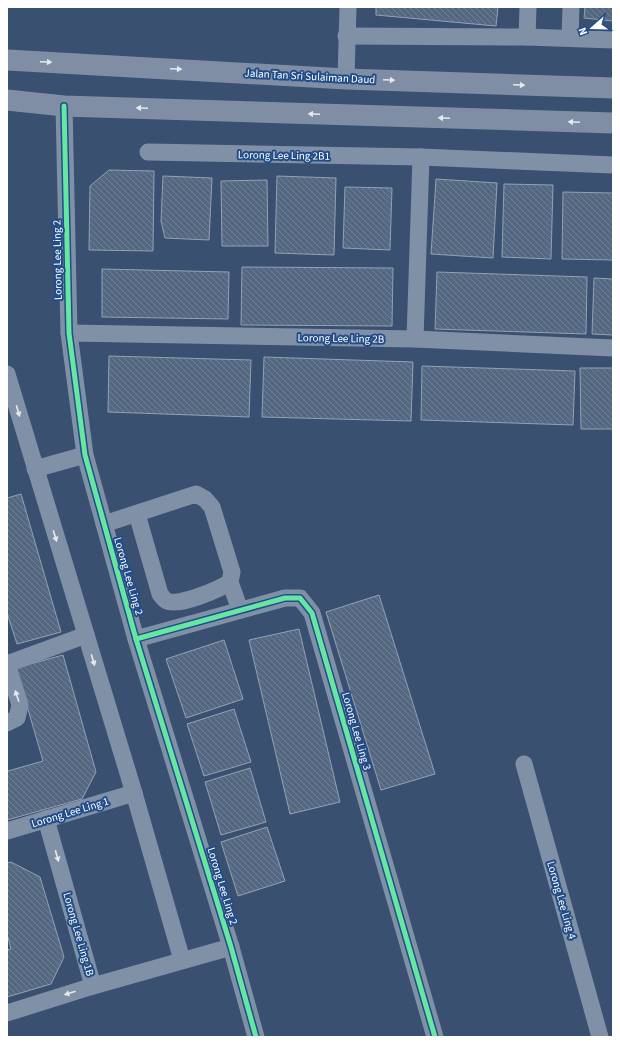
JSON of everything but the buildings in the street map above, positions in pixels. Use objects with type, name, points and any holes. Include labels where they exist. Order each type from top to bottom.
[{"type":"main road","name":"Jalan Tan Sri Sulaiman Daud","points":[[7,60],[346,79],[613,88]]},
{"type":"main road","points":[[7,100],[64,106],[613,123]]},
{"type":"street","points":[[346,79],[348,7]]},
{"type":"street","points":[[527,37],[528,7]]},
{"type":"street","points":[[570,38],[571,7]]},
{"type":"street","points":[[346,36],[527,37],[613,40]]},
{"type":"street","name":"Lorong Lee Ling 2","points":[[64,106],[68,333],[84,455],[136,639],[231,947],[256,1037]]},
{"type":"street","name":"Lorong Lee Ling 2B1","points":[[148,152],[421,157],[613,164]]},
{"type":"street","points":[[415,339],[421,157]]},
{"type":"street","name":"Lorong Lee Ling 2B","points":[[68,333],[415,339],[613,348]]},
{"type":"street","points":[[7,374],[134,793],[182,960]]},
{"type":"street","points":[[35,469],[84,455]]},
{"type":"street","points":[[104,524],[196,494],[205,499],[212,507],[222,537],[232,572],[230,582],[240,610]]},
{"type":"street","points":[[137,514],[160,594],[167,601],[177,602],[220,589],[230,582]]},
{"type":"street","name":"Lorong Lee Ling 3","points":[[136,639],[285,598],[300,598],[312,613],[436,1037]]},
{"type":"street","points":[[7,723],[18,718],[20,705],[7,664],[86,635]]},
{"type":"street","name":"Lorong Lee Ling 4","points":[[524,764],[600,1037]]},
{"type":"street","name":"Lorong Lee Ling 1","points":[[7,831],[134,793]]},
{"type":"street","name":"Lorong Lee Ling 1B","points":[[7,1013],[93,986],[46,819]]},
{"type":"street","points":[[93,986],[231,947]]},
{"type":"cycle path","points":[[64,106],[69,333],[85,455],[136,639],[231,947],[256,1037]]},
{"type":"cycle path","points":[[136,639],[285,598],[300,598],[312,613],[435,1037]]}]
